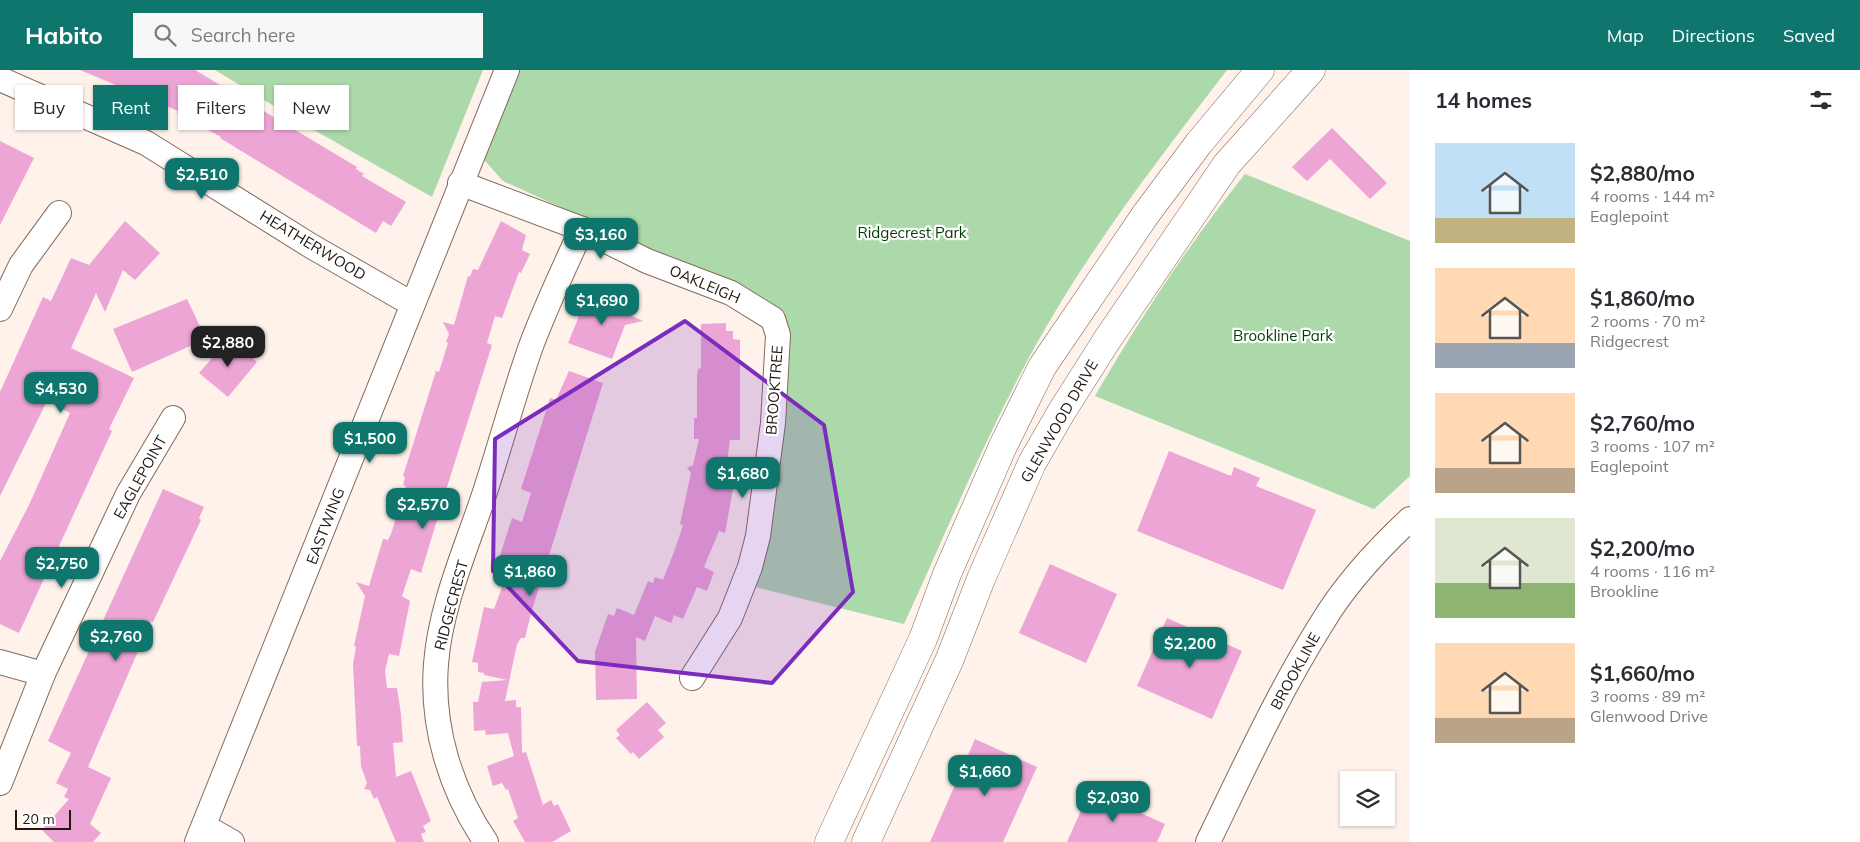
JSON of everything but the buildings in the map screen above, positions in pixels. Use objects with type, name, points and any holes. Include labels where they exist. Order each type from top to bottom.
[{"type":"main road","points":[[829,842],[923,639],[947,574],[1003,446],[1042,367],[1158,198],[1199,143],[1260,70]]},
{"type":"main road","name":"GLENWOOD DRIVE","points":[[866,842],[949,662],[981,579],[1032,463],[1107,340],[1226,164],[1311,70]]},
{"type":"street","name":"EASTWING","points":[[200,834],[507,70]]},
{"type":"street","name":"HEATHERWOOD","points":[[0,79],[146,143],[311,246],[412,304]]},
{"type":"street","name":"OAKLEIGH","points":[[460,183],[582,229],[647,260],[731,293],[755,306]]},
{"type":"street","points":[[0,309],[21,265],[60,213]]},
{"type":"street","name":"RIDGECREST","points":[[486,842],[460,798],[441,733],[436,694],[438,647],[451,594],[531,347],[550,297],[582,229]]},
{"type":"street","name":"BROOKTREE","points":[[692,678],[730,618],[750,567],[758,536],[772,423],[778,335],[773,318],[755,306]]},
{"type":"street","name":"EAGLEPOINT","points":[[0,783],[43,674],[128,494],[173,418]]},
{"type":"street","name":"BROOKLINE","points":[[1208,842],[1286,685],[1322,622],[1380,547],[1410,519]]},
{"type":"street","points":[[0,662],[43,674]]},
{"type":"street","points":[[200,834],[232,842]]},
{"type":"highlighted area","points":[[685,321],[824,425],[853,592],[772,683],[578,661],[493,571],[495,439]]},
{"type":"green space","points":[[215,70],[483,70],[432,197],[314,130],[349,130],[349,85],[274,85],[274,106],[264,100],[264,85],[240,85]]},
{"type":"green space","name":"Ridgecrest Park","points":[[513,70],[1227,70],[1118,216],[1058,307],[995,423],[904,624],[739,583],[766,438],[767,306],[750,291],[723,286],[591,221],[503,181],[479,154]]},
{"type":"green space","name":"Brookline Park","points":[[1245,174],[1410,241],[1410,476],[1374,509],[1095,396],[1166,282],[1204,227]]}]
